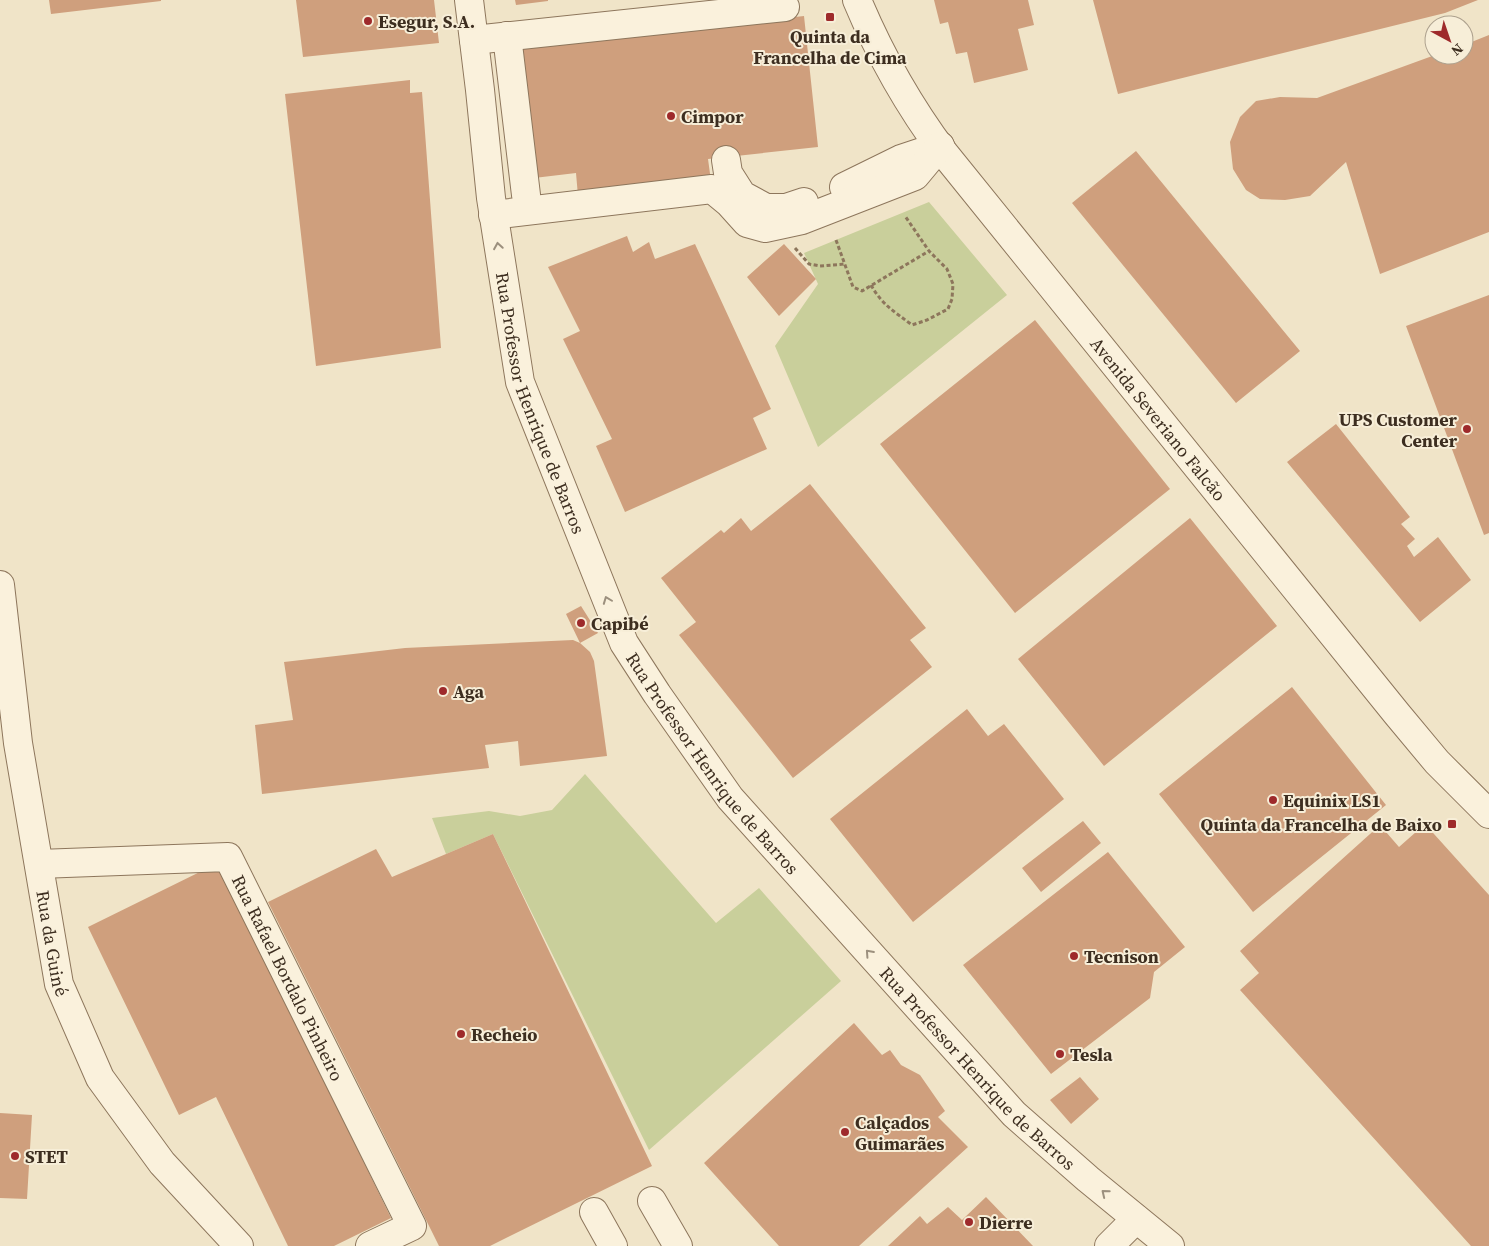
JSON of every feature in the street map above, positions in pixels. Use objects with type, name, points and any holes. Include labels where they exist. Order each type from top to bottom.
[{"type":"street","name":"Rua Professor Henrique de Barros","points":[[469,0],[493,215],[520,382],[624,643],[657,694],[736,804],[1014,1114],[1088,1179],[1170,1246]]},
{"type":"street","name":"Avenida Severiano Falcão","points":[[858,0],[878,47],[894,77],[940,146],[1437,762],[1489,814]]},
{"type":"street","points":[[474,40],[785,7]]},
{"type":"street","points":[[507,36],[518,85],[526,195]]},
{"type":"street","points":[[480,90],[518,85]]},
{"type":"street","points":[[726,160],[728,174],[742,195],[766,208],[786,208],[830,194],[901,159],[940,146]]},
{"type":"street","points":[[493,215],[712,189],[729,202],[748,223],[765,228],[802,220],[915,176],[940,146]]},
{"type":"street","name":"Rua da Guiné","points":[[0,585],[18,743],[59,984],[100,1078],[162,1163],[239,1246]]},
{"type":"street","name":"Rua Rafael Bordalo Pinheiro","points":[[38,864],[228,857],[412,1226],[370,1246]]},
{"type":"street","points":[[652,1201],[678,1246]]},
{"type":"street","points":[[594,1212],[613,1246]]},
{"type":"street","points":[[1109,1246],[1136,1219]]},
{"type":"path","points":[[871,286],[886,307],[912,325],[927,320],[948,309],[952,300],[953,284],[946,269],[929,251],[905,216]]},
{"type":"path","points":[[836,240],[853,287],[862,291],[929,251]]},
{"type":"path","points":[[790,242],[809,264],[820,266],[845,264]]},
{"type":"green space","points":[[929,202],[1007,295],[818,447],[775,346],[818,284],[804,253]]},
{"type":"green space","points":[[585,774],[716,923],[759,888],[841,981],[649,1150],[493,834],[446,854],[432,818],[489,811],[520,816],[552,810]]},
{"type":"building","points":[[49,0],[161,0],[161,1],[51,14]]},
{"type":"building","name":"Esegur, S.A.","points":[[296,0],[434,0],[439,43],[303,57]]},
{"type":"building","points":[[515,0],[548,0],[548,1],[516,5]]},
{"type":"building","points":[[934,0],[1028,0],[1034,25],[1018,29],[1028,70],[974,83],[967,52],[956,54],[948,22],[940,24]]},
{"type":"building","points":[[1093,0],[1478,0],[1445,13],[1424,15],[1424,18],[1118,94]]},
{"type":"building","name":"Cimpor","points":[[804,16],[818,147],[708,159],[711,181],[578,196],[576,173],[534,178],[520,48]]},
{"type":"building","points":[[1489,35],[1489,232],[1380,274],[1346,162],[1310,196],[1285,200],[1260,199],[1246,190],[1233,169],[1230,142],[1240,117],[1256,101],[1280,97],[1317,98],[1424,59],[1424,65],[1474,65],[1474,41]]},
{"type":"building","points":[[410,80],[410,93],[422,92],[441,348],[316,366],[285,94]]},
{"type":"building","points":[[1136,151],[1300,351],[1236,403],[1072,203]]},
{"type":"building","points":[[627,236],[633,252],[649,242],[655,259],[695,244],[771,409],[753,418],[767,449],[625,512],[596,446],[612,439],[563,339],[580,331],[548,267]]},
{"type":"building","points":[[784,244],[816,279],[779,316],[747,277]]},
{"type":"building","name":"UPS Customer Center","points":[[1489,295],[1489,533],[1484,535],[1406,326]]},
{"type":"building","points":[[1035,320],[1170,489],[1015,613],[880,444]]},
{"type":"building","points":[[1336,424],[1410,517],[1401,524],[1415,539],[1407,546],[1414,557],[1438,537],[1471,580],[1420,622],[1287,462]]},
{"type":"building","points":[[810,484],[926,628],[910,640],[932,667],[793,778],[679,635],[696,622],[661,578],[721,530],[724,533],[741,518],[751,531]]},
{"type":"building","points":[[1190,518],[1277,626],[1104,766],[1018,659]]},
{"type":"building","name":"Capibé","points":[[581,606],[598,633],[580,643],[566,614]]},
{"type":"building","name":"Aga","points":[[573,640],[580,643],[590,652],[594,661],[607,756],[520,766],[518,741],[485,745],[489,768],[262,794],[255,725],[293,720],[284,662],[405,648]]},
{"type":"building","name":"Equinix LS1","points":[[1292,687],[1386,805],[1253,912],[1159,794]]},
{"type":"building","points":[[967,709],[988,736],[1004,724],[1064,799],[913,922],[830,819]]},
{"type":"building","points":[[1083,821],[1101,843],[1041,892],[1022,868]]},
{"type":"building","points":[[1425,824],[1489,895],[1489,1246],[1471,1246],[1240,990],[1259,973],[1240,951],[1380,825],[1399,847]]},
{"type":"building","name":"Recheio","points":[[493,834],[652,1166],[490,1246],[439,1246],[268,902],[376,849],[392,877]]},
{"type":"building","name":"Tecnison","points":[[1108,852],[1185,947],[1154,972],[1150,998],[1051,1074],[963,965]]},
{"type":"building","points":[[218,863],[391,1218],[334,1246],[288,1246],[216,1097],[179,1115],[88,927]]},
{"type":"building","name":"Calçados Guimarães","points":[[854,1023],[882,1055],[890,1050],[901,1065],[920,1075],[945,1111],[938,1117],[968,1147],[859,1246],[779,1246],[704,1163]]},
{"type":"building","points":[[1080,1077],[1099,1099],[1071,1124],[1050,1100]]},
{"type":"building","name":"STET","points":[[0,1113],[32,1115],[27,1199],[0,1198]]},
{"type":"building","name":"Dierre","points":[[986,1197],[1033,1246],[888,1246],[920,1216],[927,1224],[948,1207],[962,1220]]},
{"type":"place","name":"Quinta da Francelha de Cima","points":[[830,17]]},
{"type":"place","name":"Esegur, S.A.","points":[[368,21]]},
{"type":"place","name":"Cimpor","points":[[671,116]]},
{"type":"place","name":"UPS Customer Center","points":[[1467,429]]},
{"type":"place","name":"Capibé","points":[[581,623]]},
{"type":"place","name":"Aga","points":[[443,691]]},
{"type":"place","name":"Equinix LS1","points":[[1273,800]]},
{"type":"place","name":"Quinta da Francelha de Baixo","points":[[1452,824]]},
{"type":"place","name":"Tecnison","points":[[1074,956]]},
{"type":"place","name":"Recheio","points":[[461,1034]]},
{"type":"place","name":"Tesla","points":[[1060,1054]]},
{"type":"place","name":"Calçados Guimarães","points":[[845,1132]]},
{"type":"place","name":"STET","points":[[15,1156]]},
{"type":"place","name":"Dierre","points":[[969,1222]]}]
